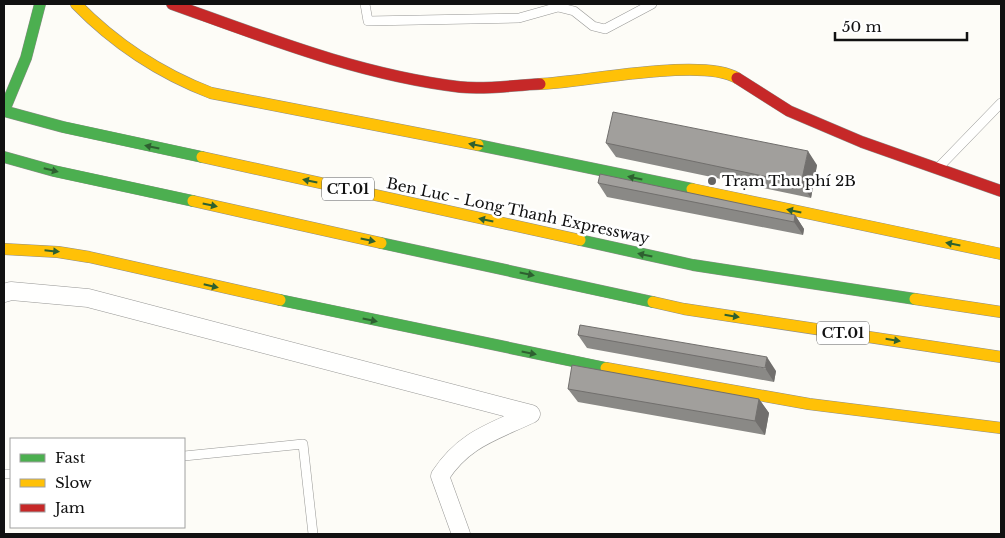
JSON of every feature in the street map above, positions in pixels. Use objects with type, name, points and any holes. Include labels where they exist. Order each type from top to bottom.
[{"type":"main road","points":[[4,111],[26,58],[40,4]]},
{"type":"main road","points":[[76,4],[104,32],[143,61],[188,84],[228,97],[530,156],[1001,254]]},
{"type":"main road","points":[[172,4],[312,54],[370,71],[462,87],[561,83],[640,73],[708,69],[732,75],[790,111],[862,142],[1001,191]]},
{"type":"main road","name":"Ben Luc - Long Thanh Expressway","points":[[4,111],[63,127],[693,265],[1001,312]]},
{"type":"main road","name":"CT.01","points":[[4,157],[54,171],[684,309],[1001,357]]},
{"type":"main road","points":[[4,249],[58,252],[89,257],[392,325],[696,384],[847,411],[1001,428]]},
{"type":"street","points":[[4,292],[88,298],[531,414],[471,441],[449,461],[440,476],[461,534]]},
{"type":"lane","points":[[365,4],[368,21],[520,18],[543,7],[566,8],[593,26],[605,29],[652,4]]},
{"type":"lane","points":[[938,168],[1001,103]]},
{"type":"lane","points":[[185,456],[303,444],[313,534]]},
{"type":"building","points":[[613,112],[808,151],[801,184],[606,143]]},
{"type":"building","points":[[600,174],[795,215],[794,222],[598,183]]},
{"type":"building","points":[[580,325],[767,357],[765,368],[578,335]]},
{"type":"building","points":[[572,365],[759,399],[755,421],[568,389]]},
{"type":"traffic: fast","points":[[4,111],[26,58],[40,4]]},
{"type":"traffic: fast","points":[[4,111],[63,127],[202,157]]},
{"type":"traffic: fast","points":[[478,145],[692,189]]},
{"type":"traffic: fast","points":[[4,157],[54,171],[193,201]]},
{"type":"traffic: fast","points":[[580,240],[693,265],[915,299]]},
{"type":"traffic: fast","points":[[381,243],[653,302]]},
{"type":"traffic: fast","points":[[280,300],[606,368]]},
{"type":"traffic: slow","points":[[76,4],[106,32],[139,56],[173,76],[211,93],[478,145]]},
{"type":"traffic: slow","points":[[540,84],[672,70],[721,72],[737,78]]},
{"type":"traffic: slow","points":[[202,157],[580,240]]},
{"type":"traffic: slow","points":[[692,189],[1001,254]]},
{"type":"traffic: slow","points":[[193,201],[381,243]]},
{"type":"traffic: slow","points":[[4,249],[58,252],[89,257],[280,300]]},
{"type":"traffic: slow","points":[[915,299],[1001,312]]},
{"type":"traffic: slow","points":[[653,302],[684,309],[1001,357]]},
{"type":"traffic: slow","points":[[606,368],[809,404],[1001,428]]},
{"type":"traffic: jam","points":[[172,4],[314,54],[386,74],[470,88],[540,84]]},
{"type":"traffic: jam","points":[[737,78],[789,111],[862,142],[1001,191]]},
{"type":"place","name":"Trạm Thu phí 2B","points":[[712,181]]}]
